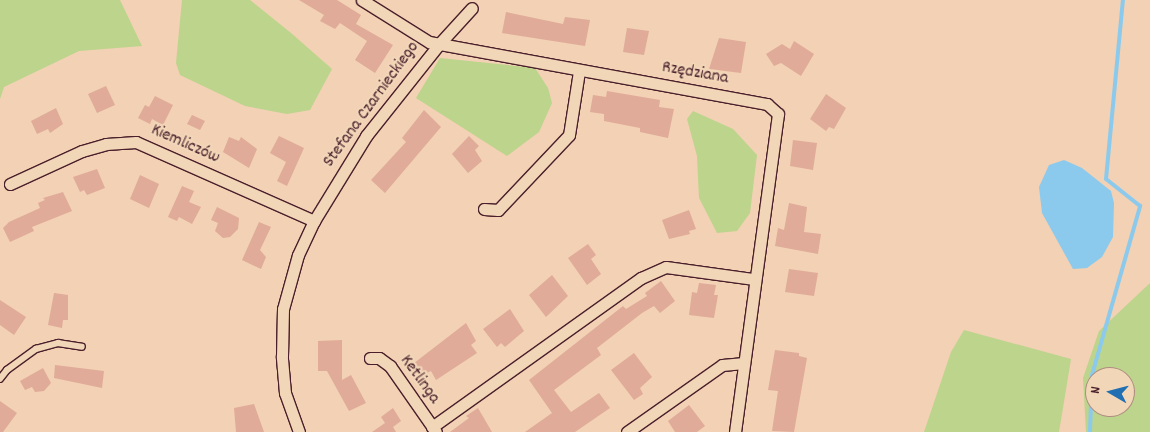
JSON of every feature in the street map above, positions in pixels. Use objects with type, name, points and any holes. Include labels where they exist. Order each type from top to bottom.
[{"type":"street","name":"Rzędziana","points":[[362,0],[429,42],[767,104],[778,114],[754,279],[735,432]]},
{"type":"street","name":"Stefana Czarnieckiego","points":[[299,432],[285,393],[282,356],[283,309],[298,255],[314,221],[366,136],[440,43],[472,8]]},
{"type":"street","points":[[484,210],[498,210],[569,135],[579,71]]},
{"type":"street","name":"Kiemliczów","points":[[10,184],[82,150],[106,144],[136,142],[314,221]]},
{"type":"street","points":[[434,430],[641,278],[666,267],[754,279]]},
{"type":"street","name":"Ketlinga","points":[[370,358],[379,358],[390,366],[434,430]]},
{"type":"street","points":[[627,432],[722,365],[744,363]]},
{"type":"lane","points":[[0,379],[7,370],[36,349],[58,343],[82,347]]},
{"type":"green space","points":[[0,0],[120,0],[142,46],[79,51],[4,87],[0,99]]},
{"type":"green space","points":[[182,0],[250,0],[291,33],[332,69],[310,110],[287,114],[245,106],[180,75],[176,63]]},
{"type":"green space","points":[[440,58],[535,68],[548,88],[552,103],[539,132],[507,156],[416,98]]},
{"type":"green space","points":[[693,111],[733,129],[757,155],[750,213],[737,231],[717,233],[699,198],[697,156],[687,119]]},
{"type":"green space","points":[[1150,283],[1150,432],[1086,432],[1085,417],[1135,417],[1135,367],[1087,367],[1099,331]]},
{"type":"green space","points":[[964,330],[1071,359],[1059,432],[924,432],[951,352]]},
{"type":"green space","points":[[1085,372],[1085,414],[1083,378]]},
{"type":"water","points":[[1064,160],[1082,168],[1111,191],[1114,203],[1113,237],[1102,257],[1087,268],[1073,269],[1042,213],[1039,187],[1049,165]]},
{"type":"building","points":[[299,0],[337,0],[361,15],[356,24],[393,45],[375,73],[355,60],[367,41],[340,23],[335,29],[320,21],[324,15]]},
{"type":"building","points":[[506,12],[563,24],[565,17],[590,20],[585,46],[502,33]]},
{"type":"building","points":[[627,28],[649,31],[644,55],[623,52]]},
{"type":"building","points":[[719,38],[746,42],[741,73],[709,69]]},
{"type":"building","points":[[794,41],[814,54],[801,76],[781,63],[774,66],[766,54],[782,44],[790,49]]},
{"type":"building","points":[[106,86],[115,105],[97,113],[88,94]]},
{"type":"building","points":[[607,91],[660,100],[659,107],[674,109],[668,138],[640,132],[640,128],[604,121],[604,114],[590,112],[593,95],[606,97]]},
{"type":"building","points":[[826,94],[846,108],[834,129],[829,127],[826,131],[810,119]]},
{"type":"building","points":[[155,96],[173,105],[163,125],[152,119],[150,124],[138,118],[145,105],[149,107]]},
{"type":"building","points":[[56,108],[63,124],[50,133],[48,129],[37,134],[31,121]]},
{"type":"building","points":[[424,110],[441,127],[385,193],[371,180],[406,142],[402,138]]},
{"type":"building","points":[[192,115],[205,121],[200,130],[187,124]]},
{"type":"building","points":[[279,136],[304,148],[287,186],[277,181],[286,162],[270,153]]},
{"type":"building","points":[[469,136],[479,146],[475,150],[482,161],[468,173],[452,154]]},
{"type":"building","points":[[229,137],[239,141],[241,137],[257,149],[249,168],[223,152]]},
{"type":"building","points":[[793,140],[817,143],[813,170],[790,166]]},
{"type":"building","points":[[97,169],[105,188],[87,195],[84,190],[80,192],[73,177]]},
{"type":"building","points":[[140,175],[159,184],[149,208],[130,199]]},
{"type":"building","points":[[182,186],[194,191],[189,202],[201,207],[192,224],[179,217],[177,221],[168,217]]},
{"type":"building","points":[[63,192],[72,211],[32,227],[34,231],[10,242],[3,228],[9,222],[40,208],[38,203],[45,200],[43,198]]},
{"type":"building","points":[[789,203],[807,207],[804,232],[821,234],[818,254],[775,246],[778,228],[784,230]]},
{"type":"building","points":[[217,207],[239,218],[238,229],[230,237],[223,238],[215,231],[218,223],[211,220]]},
{"type":"building","points":[[689,210],[696,229],[689,231],[690,234],[669,239],[662,220]]},
{"type":"building","points":[[259,222],[271,227],[260,250],[266,257],[261,269],[242,260]]},
{"type":"building","points":[[588,244],[596,255],[591,259],[601,274],[587,285],[568,258]]},
{"type":"building","points":[[789,269],[818,273],[814,296],[785,292]]},
{"type":"building","points":[[552,275],[568,296],[546,317],[529,295]]},
{"type":"building","points":[[661,281],[675,301],[660,313],[654,306],[642,313],[597,348],[601,355],[554,390],[571,412],[599,393],[610,408],[575,432],[525,432],[552,413],[529,380],[623,306],[626,309],[647,296],[645,293]]},
{"type":"building","points":[[699,283],[716,285],[714,295],[718,295],[714,318],[689,315],[692,292],[697,293]]},
{"type":"building","points":[[54,293],[68,295],[68,320],[63,320],[62,328],[48,325]]},
{"type":"building","points":[[0,300],[26,317],[14,335],[0,325]]},
{"type":"building","points":[[510,309],[524,331],[505,347],[501,343],[497,347],[483,329]]},
{"type":"building","points":[[466,323],[476,341],[471,345],[477,353],[436,380],[431,371],[420,376],[418,372],[414,375],[409,367]]},
{"type":"building","points":[[342,340],[342,380],[351,375],[366,403],[349,411],[327,371],[318,371],[318,341]]},
{"type":"building","points":[[775,350],[799,353],[799,356],[807,358],[794,432],[772,431],[778,391],[768,390]]},
{"type":"building","points":[[634,353],[652,377],[640,388],[643,394],[634,400],[611,370]]},
{"type":"building","points":[[55,365],[104,371],[102,388],[54,378]]},
{"type":"building","points":[[43,368],[51,383],[44,391],[35,392],[32,387],[25,390],[20,381]]},
{"type":"building","points":[[0,401],[17,413],[3,432],[0,432]]},
{"type":"building","points":[[254,404],[264,432],[236,432],[234,408]]},
{"type":"building","points":[[689,405],[705,426],[697,432],[675,432],[668,421]]},
{"type":"building","points":[[393,408],[401,421],[393,427],[396,432],[372,432],[385,423],[381,417]]},
{"type":"building","points":[[478,408],[492,432],[450,432],[469,418],[466,416]]},
{"type":"waterway","points":[[1090,432],[1092,375],[1140,206],[1106,179],[1123,0]]}]
